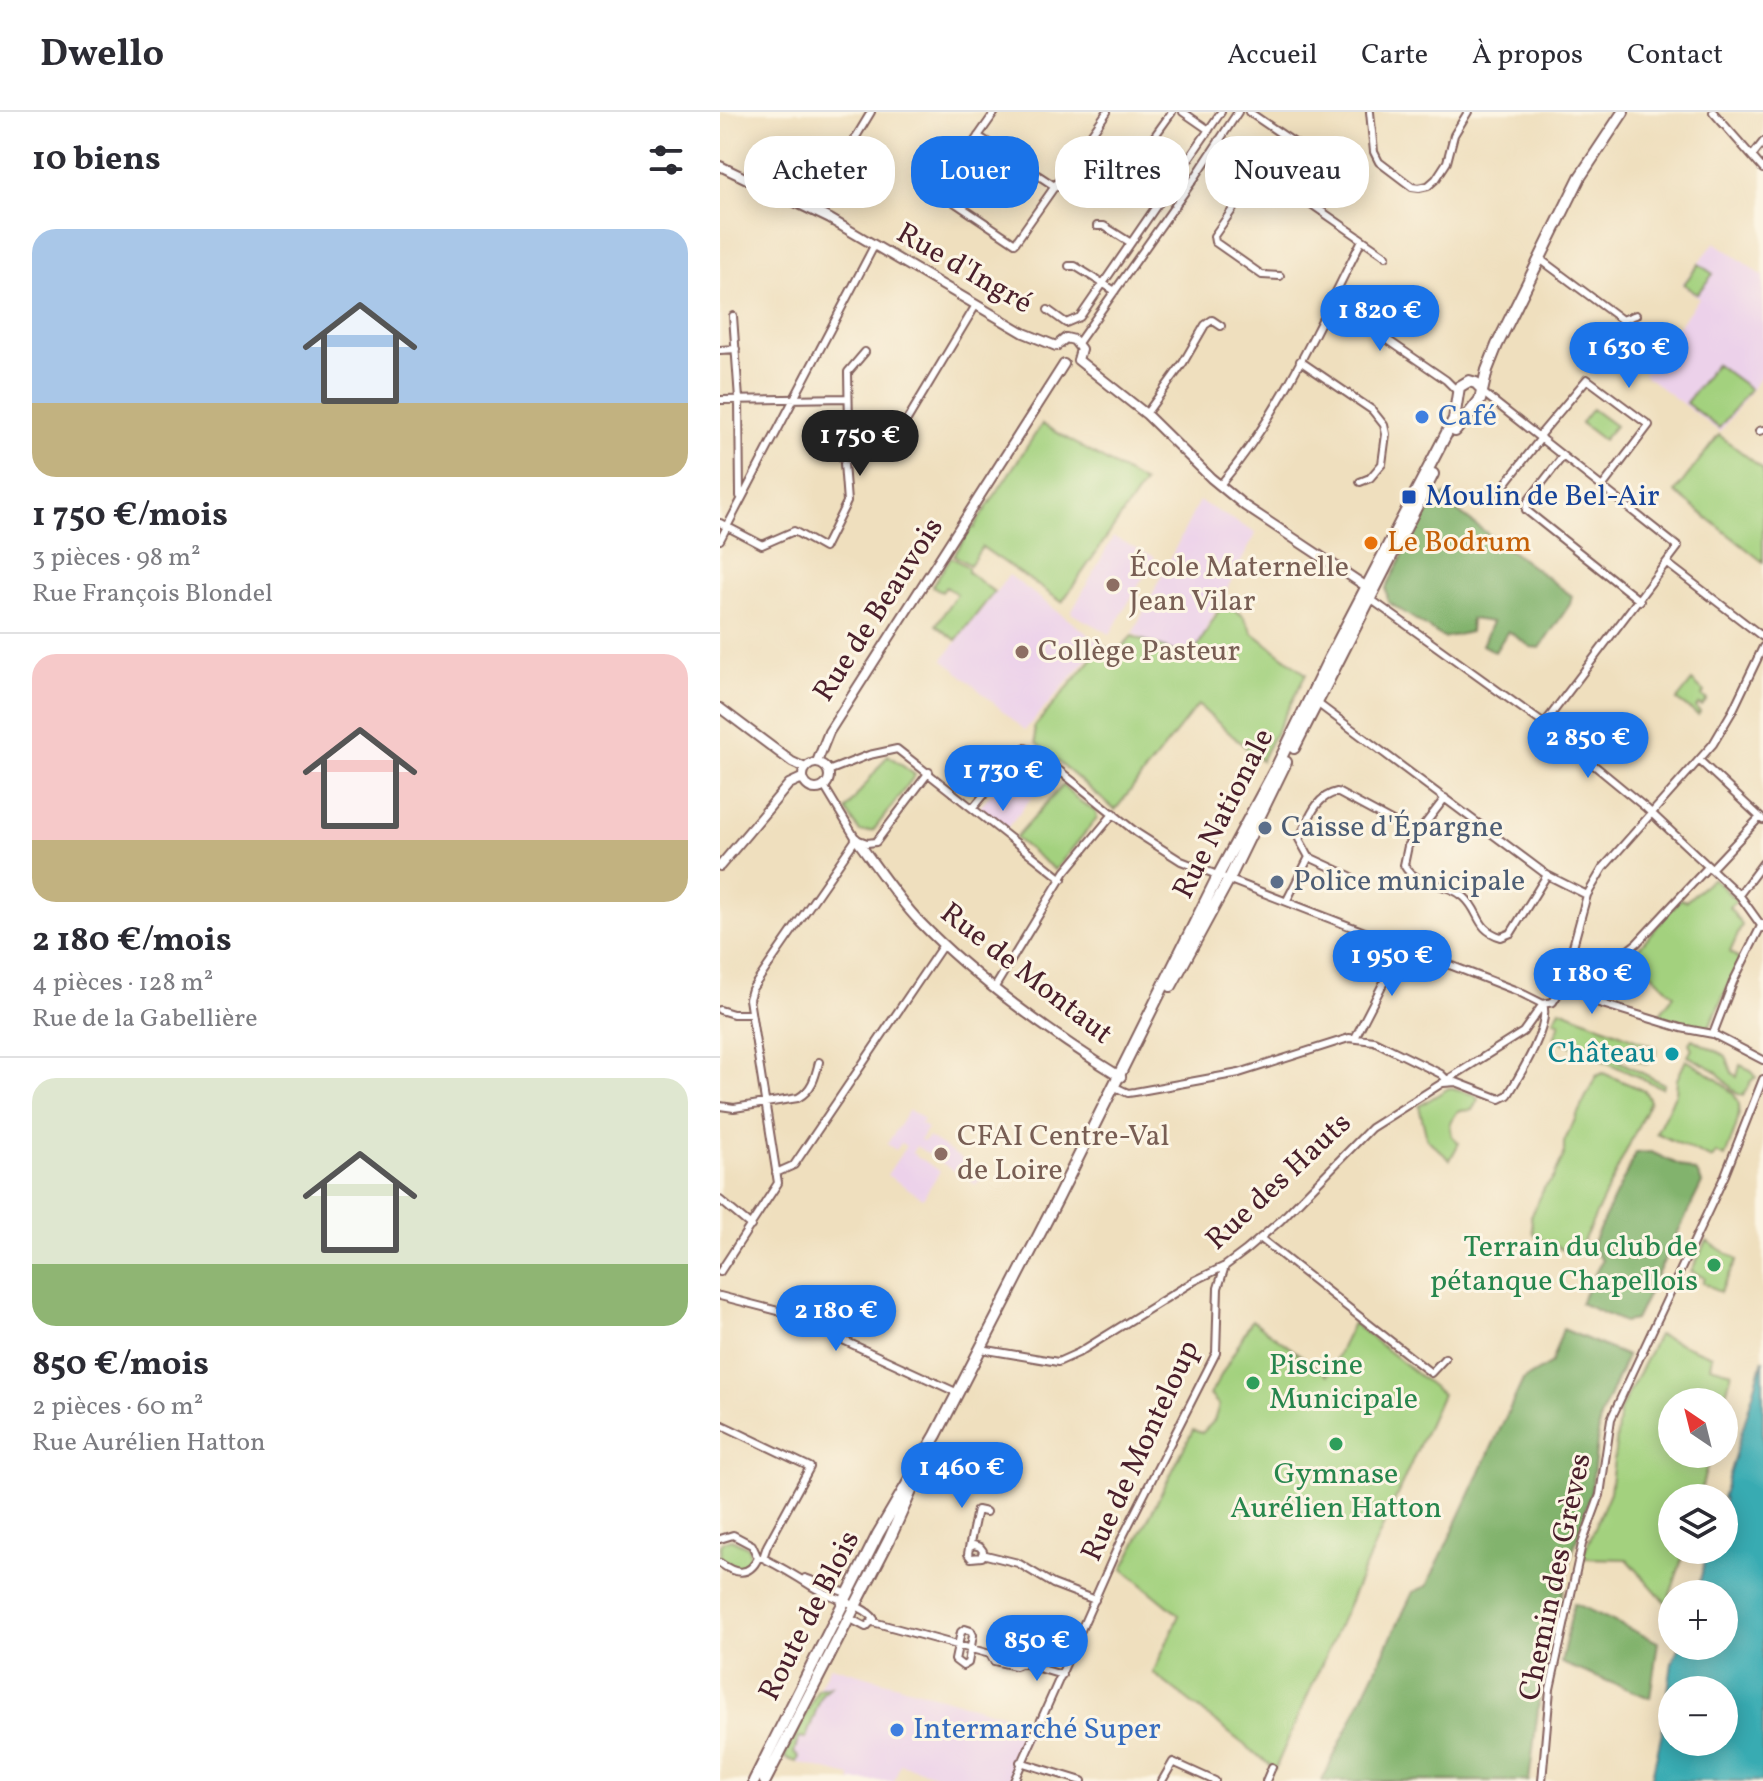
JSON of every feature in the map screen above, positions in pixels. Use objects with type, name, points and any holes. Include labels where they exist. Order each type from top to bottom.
[{"type":"main road","points":[[1368,593],[1454,419],[1461,387],[1482,367],[1497,345],[1580,177],[1623,112]]},
{"type":"main road","points":[[1368,593],[1459,423],[1480,396],[1497,345]]},
{"type":"main road","points":[[1461,387],[1476,383],[1480,396]]},
{"type":"main road","points":[[1461,387],[1465,405],[1480,396]]},
{"type":"main road","name":"Rue Nationale","points":[[936,1435],[1368,593]]},
{"type":"main road","name":"Route de Blois","points":[[754,1781],[849,1601],[878,1534],[936,1435]]},
{"type":"main road","name":"Route de Blois","points":[[765,1781],[849,1618],[849,1601]]},
{"type":"street","points":[[812,210],[871,112]]},
{"type":"street","points":[[978,136],[995,112]]},
{"type":"street","points":[[1091,136],[1107,112]]},
{"type":"street","points":[[1155,136],[1172,112]]},
{"type":"street","points":[[1183,112],[1209,130]]},
{"type":"street","points":[[1189,159],[1221,112]]},
{"type":"street","points":[[1222,136],[1238,112]]},
{"type":"street","points":[[1249,112],[1284,136]]},
{"type":"street","points":[[1370,112],[1374,152],[1379,162],[1412,187],[1419,188],[1428,186],[1442,171],[1452,151],[1454,135],[1468,112]]},
{"type":"street","points":[[1713,112],[1763,169]]},
{"type":"street","points":[[1752,156],[1763,142]]},
{"type":"street","points":[[1078,343],[1205,162]]},
{"type":"street","name":"Rue d'Ingré","points":[[720,166],[812,210],[1024,333],[1058,356]]},
{"type":"street","points":[[963,208],[1015,243],[1055,188]]},
{"type":"street","points":[[1048,310],[1066,323],[1080,317],[1156,208]]},
{"type":"street","points":[[1234,208],[1214,236],[1215,242],[1262,275],[1280,276]]},
{"type":"street","points":[[1316,208],[1386,256]]},
{"type":"street","points":[[1097,226],[1104,226],[1131,243]]},
{"type":"street","points":[[1220,485],[1300,361],[1362,240]]},
{"type":"street","points":[[720,540],[724,525],[741,500],[796,398],[874,246]]},
{"type":"street","points":[[1540,259],[1622,320],[1636,315]]},
{"type":"street","points":[[1069,266],[1075,266],[1115,291]]},
{"type":"street","points":[[1331,301],[1446,380],[1461,387]]},
{"type":"street","points":[[907,420],[976,305]]},
{"type":"street","points":[[733,316],[741,500]]},
{"type":"street","points":[[1146,414],[1183,363],[1205,325],[1212,320],[1221,326]]},
{"type":"street","points":[[1066,338],[1078,343],[1081,353],[1072,364],[1058,356],[1066,338]]},
{"type":"street","points":[[720,350],[736,349]]},
{"type":"street","points":[[724,525],[762,545],[794,531],[824,548],[847,502],[842,437],[849,426],[848,372],[865,352]]},
{"type":"street","name":"Rue de Beauvois","points":[[817,762],[829,732],[1058,356]]},
{"type":"street","points":[[1078,360],[1146,414],[1220,485],[1265,521],[1544,724],[1652,813],[1739,895],[1762,926],[1733,982],[1713,1034]]},
{"type":"street","points":[[1300,361],[1372,410],[1384,425],[1386,434],[1382,464],[1370,478],[1360,482]]},
{"type":"street","points":[[1499,492],[1587,379],[1649,425],[1602,487]]},
{"type":"street","points":[[1480,396],[1490,396],[1677,544],[1678,550],[1668,564],[1544,724]]},
{"type":"street","points":[[720,400],[848,398]]},
{"type":"street","points":[[843,460],[877,456]]},
{"type":"street","points":[[1563,456],[1528,501],[1526,510],[1640,601]]},
{"type":"street","points":[[1668,564],[1763,637]]},
{"type":"street","points":[[1763,647],[1723,728],[1699,760],[1603,868],[1587,895],[1565,983],[1599,1003],[1681,1028],[1713,1034],[1763,1060]]},
{"type":"street","points":[[1314,701],[1547,875],[1587,895]]},
{"type":"street","points":[[720,708],[792,762],[805,768]]},
{"type":"street","points":[[973,808],[1015,756],[1025,748],[1035,751],[1137,833],[1181,861],[1517,991],[1543,1004],[1546,1016],[1542,1030],[1508,1095],[1500,1099],[1456,1082],[1445,1082],[1441,1074],[1374,1041],[1355,1038],[1213,1079],[1128,1093],[1118,1082]]},
{"type":"street","points":[[828,771],[892,749],[901,751],[1062,879]]},
{"type":"street","points":[[1576,991],[1637,943],[1762,818],[1699,760]]},
{"type":"street","points":[[720,866],[789,784],[802,778],[805,768],[817,762],[828,771],[829,779],[818,789],[809,788],[802,778]]},
{"type":"street","points":[[720,1272],[778,1183],[749,1014],[752,989],[856,839],[876,842],[929,772]]},
{"type":"street","name":"Rue de Montaut","points":[[824,786],[892,890],[943,945],[1118,1082]]},
{"type":"street","points":[[1350,876],[1309,857],[1299,839],[1324,795],[1337,792],[1402,827]]},
{"type":"street","points":[[1445,798],[1408,846],[1404,865],[1411,876],[1463,896],[1485,931],[1501,937],[1511,933],[1547,875]]},
{"type":"street","points":[[995,987],[1062,879],[1114,813]]},
{"type":"street","points":[[1287,900],[1309,857]]},
{"type":"street","points":[[1739,895],[1763,863]]},
{"type":"street","points":[[776,1173],[794,1165],[943,945]]},
{"type":"street","points":[[1355,1038],[1402,947]]},
{"type":"street","name":"Rue des Hauts","points":[[981,1349],[1058,1362],[1078,1353],[1194,1281],[1225,1266],[1260,1238],[1371,1128],[1523,1032],[1543,1004],[1553,1002],[1565,983]]},
{"type":"street","points":[[720,1010],[749,1014]]},
{"type":"street","points":[[720,1106],[734,1108],[798,1098],[814,1081],[819,1062]]},
{"type":"street","points":[[1463,1070],[1462,1078],[1468,1086]]},
{"type":"street","name":"Chemin des Grèves","points":[[1542,1781],[1550,1689],[1582,1544],[1600,1495],[1611,1419],[1725,1175],[1763,1079]]},
{"type":"street","points":[[720,1200],[751,1226]]},
{"type":"street","points":[[1260,1238],[1431,1373],[1445,1358]]},
{"type":"street","name":"Rue de Monteloup","points":[[1014,1781],[1148,1484],[1216,1353],[1218,1288],[1225,1266]]},
{"type":"street","points":[[720,1296],[782,1312],[958,1393]]},
{"type":"street","points":[[720,1424],[810,1467],[760,1558],[742,1573],[723,1565],[720,1576]]},
{"type":"street","points":[[986,1512],[977,1510],[969,1548],[974,1545],[980,1547],[982,1554],[1018,1563],[1053,1584],[1095,1600]]},
{"type":"street","points":[[722,1535],[733,1535],[752,1545],[760,1558],[867,1611],[873,1622]]},
{"type":"street","points":[[849,1618],[863,1627],[873,1622]]},
{"type":"street","points":[[873,1622],[990,1654],[994,1661],[1015,1666],[1022,1663],[1062,1675]]},
{"type":"street","points":[[965,1629],[971,1631],[968,1663],[958,1665],[955,1660],[958,1646],[961,1632],[965,1629]]},
{"type":"street","points":[[1020,1762],[1082,1781]]},
{"type":"street","points":[[1162,1781],[1173,1762],[1215,1781]]},
{"type":"street","points":[[1266,1781],[1272,1767]]},
{"type":"shaded area","points":[[1715,242],[1763,276],[1763,374],[1720,432],[1643,374],[1699,298],[1682,284]]},
{"type":"shaded area","points":[[1199,501],[1256,533],[1195,650],[1184,654],[1167,653],[1133,633]]},
{"type":"shaded area","name":"École Maternelle Jean Vilar","points":[[1113,537],[1155,557],[1110,634],[1071,613]]},
{"type":"shaded area","name":"Collège Pasteur","points":[[1009,575],[1101,644],[1025,730],[943,659]]},
{"type":"shaded area","points":[[1030,753],[1052,772],[1007,828],[980,807],[1018,758]]},
{"type":"shaded area","name":"CFAI Centre-Val de Loire","points":[[909,1110],[924,1119],[921,1124],[927,1128],[920,1140],[925,1141],[928,1137],[984,1173],[976,1185],[916,1146],[912,1153],[940,1171],[923,1198],[887,1175],[906,1146],[901,1143],[896,1150],[887,1144]]},
{"type":"shaded area","points":[[830,1666],[1033,1723],[1009,1781],[959,1781],[900,1764],[894,1781],[851,1781],[851,1776],[782,1759]]},
{"type":"green space","points":[[1699,264],[1713,274],[1697,294],[1684,284]]},
{"type":"green space","points":[[1716,364],[1750,389],[1719,428],[1686,403]]},
{"type":"green space","points":[[1592,409],[1615,426],[1603,440],[1581,423]]},
{"type":"green space","points":[[1042,424],[1144,483],[1062,602],[982,547],[970,565],[954,555]]},
{"type":"green space","points":[[1719,435],[1763,469],[1763,562],[1675,492]]},
{"type":"green space","points":[[1450,493],[1457,511],[1572,596],[1570,604],[1540,648],[1531,647],[1508,631],[1495,652],[1482,645],[1492,622],[1471,619],[1470,632],[1444,638],[1388,602],[1386,588],[1431,502]]},
{"type":"green space","points":[[951,557],[968,567],[968,572],[994,592],[956,640],[936,625],[957,594],[946,587],[942,592],[932,586]]},
{"type":"green space","points":[[1224,601],[1243,616],[1253,633],[1306,674],[1261,761],[1198,705],[1115,810],[1036,743],[1034,727],[1103,646],[1117,652],[1132,636],[1191,658]]},
{"type":"green space","points":[[1692,681],[1704,692],[1702,696],[1707,700],[1696,708],[1700,712],[1698,715],[1677,700]]},
{"type":"green space","points":[[888,755],[915,775],[873,831],[860,832],[846,810]]},
{"type":"green space","points":[[1063,785],[1096,812],[1097,818],[1055,870],[1015,838]]},
{"type":"green space","points":[[1713,878],[1737,901],[1729,907],[1742,925],[1730,952],[1740,960],[1708,1029],[1658,1016],[1674,995],[1636,958],[1638,949],[1680,899],[1686,901]]},
{"type":"green space","points":[[1560,1009],[1655,1047],[1657,1052],[1647,1064],[1597,1042],[1593,1048],[1664,1084],[1662,1088],[1554,1038],[1560,1023],[1554,1020]]},
{"type":"green space","points":[[1692,1039],[1726,1056],[1732,1073],[1737,1077],[1740,1065],[1751,1070],[1756,1077],[1743,1096],[1736,1093],[1715,1070],[1688,1056]]},
{"type":"green space","points":[[1686,1060],[1717,1080],[1737,1099],[1738,1119],[1725,1157],[1716,1153],[1712,1159],[1656,1133],[1676,1093],[1677,1079]]},
{"type":"green space","points":[[1603,1073],[1645,1091],[1650,1101],[1578,1252],[1572,1254],[1538,1238],[1533,1233],[1531,1217],[1544,1188],[1553,1179],[1564,1155],[1564,1142],[1596,1076]]},
{"type":"green space","points":[[1449,1088],[1475,1095],[1478,1100],[1472,1110],[1458,1111],[1450,1123],[1452,1136],[1459,1143],[1450,1160],[1427,1139],[1419,1106]]},
{"type":"green space","points":[[1651,1152],[1697,1173],[1702,1183],[1635,1320],[1624,1322],[1580,1303],[1602,1260],[1591,1246],[1636,1153]]},
{"type":"green space","name":"Terrain du club de pétanque Chapellois","points":[[1707,1241],[1737,1260],[1720,1292],[1703,1282],[1705,1278],[1691,1271]]},
{"type":"green space","points":[[1252,1320],[1328,1375],[1353,1323],[1442,1394],[1275,1769],[1153,1673],[1179,1615],[1123,1569],[1193,1430],[1202,1433],[1214,1421],[1219,1405],[1210,1395]]},
{"type":"green space","points":[[1563,1329],[1627,1356],[1600,1418],[1591,1492],[1572,1554],[1541,1686],[1529,1781],[1322,1781],[1413,1592],[1427,1586],[1523,1380],[1551,1363]]},
{"type":"green space","points":[[1658,1335],[1712,1356],[1710,1366],[1732,1372],[1728,1388],[1658,1388],[1658,1468],[1706,1468],[1702,1484],[1658,1484],[1658,1564],[1680,1564],[1675,1580],[1658,1580],[1658,1594],[1627,1559],[1582,1558],[1610,1492],[1620,1410]]},
{"type":"green space","points":[[731,1539],[748,1547],[752,1561],[739,1569],[720,1558],[721,1543]]},
{"type":"green space","points":[[1574,1603],[1658,1642],[1650,1698],[1561,1663]]},
{"type":"green space","points":[[830,1686],[822,1694],[806,1738],[799,1737],[794,1753],[799,1757],[797,1762],[784,1758],[818,1689]]},
{"type":"water","points":[[1763,1360],[1763,1781],[1651,1781],[1658,1750],[1658,1756],[1738,1756],[1738,1676],[1670,1676],[1673,1660],[1738,1660],[1738,1580],[1700,1580],[1704,1564],[1738,1564],[1738,1484],[1726,1484],[1731,1468],[1738,1468],[1738,1444]]},
{"type":"place","name":"Café","points":[[1422,417]]},
{"type":"place","name":"Moulin de Bel-Air","points":[[1409,497]]},
{"type":"place","name":"Le Bodrum","points":[[1371,543]]},
{"type":"place","name":"École Maternelle Jean Vilar","points":[[1113,585]]},
{"type":"place","name":"Collège Pasteur","points":[[1022,652]]},
{"type":"place","name":"Caisse d'Épargne","points":[[1265,828]]},
{"type":"place","name":"Police municipale","points":[[1277,882]]},
{"type":"place","name":"Château","points":[[1672,1054]]},
{"type":"place","name":"CFAI Centre-Val de Loire","points":[[941,1154]]},
{"type":"place","name":"Terrain du club de pétanque Chapellois","points":[[1714,1265]]},
{"type":"place","name":"Piscine Municipale","points":[[1253,1383]]},
{"type":"place","name":"Gymnase Aurélien Hatton","points":[[1336,1444]]},
{"type":"place","name":"Intermarché Super","points":[[897,1730]]}]
